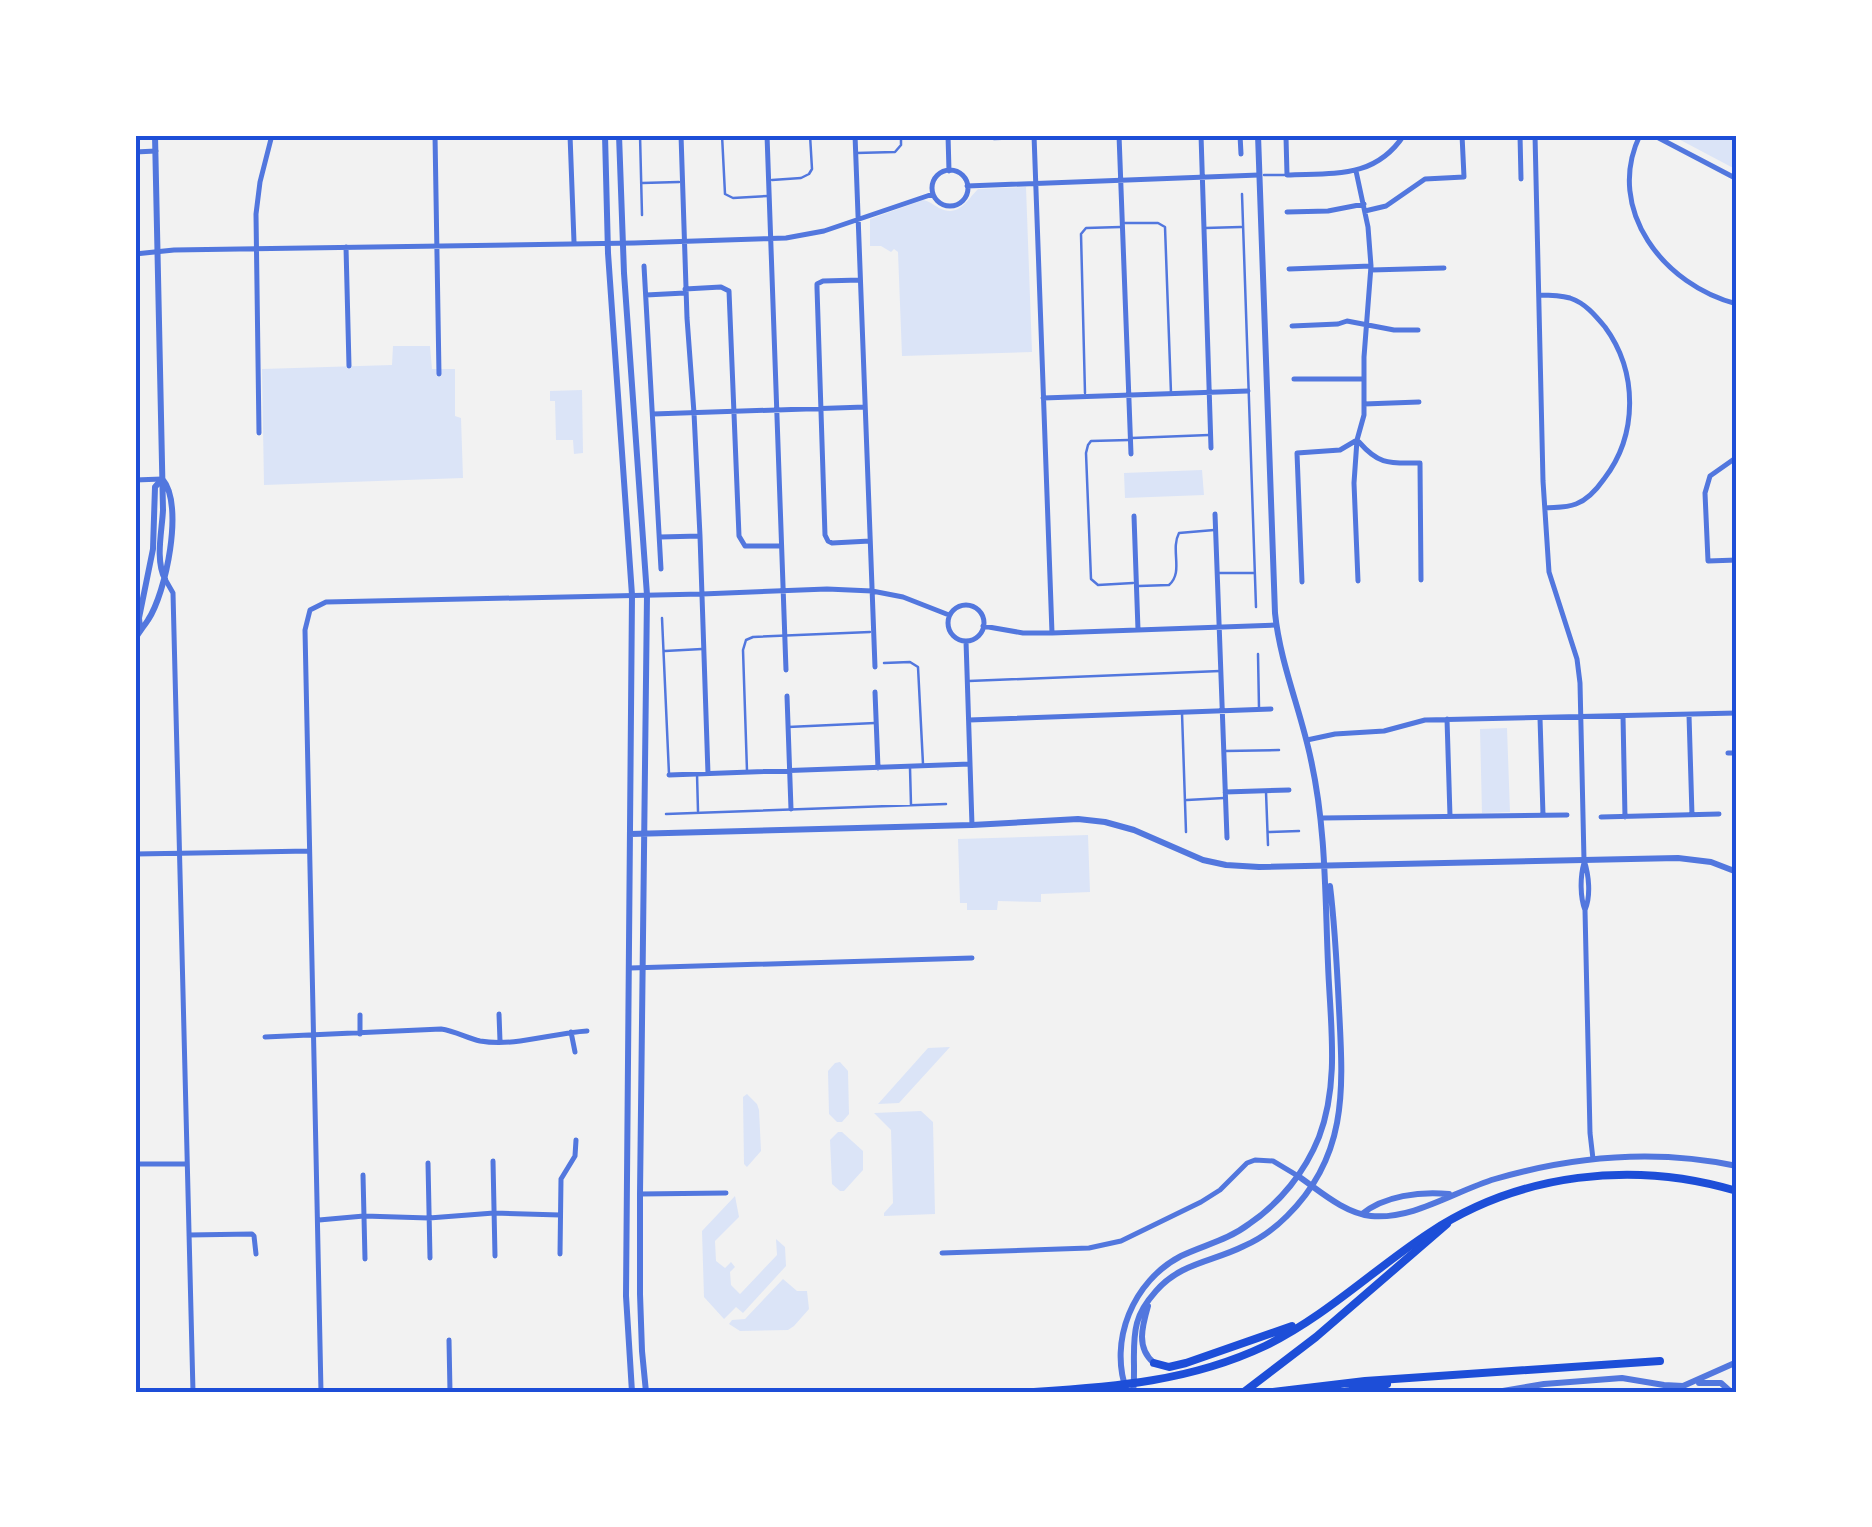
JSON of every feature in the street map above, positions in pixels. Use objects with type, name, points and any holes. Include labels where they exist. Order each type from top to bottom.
[{"type":"main road","points":[[1034,1392],[1130,1388],[1227,1362],[1307,1321],[1454,1218],[1525,1189],[1570,1178],[1644,1174],[1737,1190]]},
{"type":"main road","points":[[1244,1392],[1332,1324],[1454,1218]]},
{"type":"main road","points":[[1154,1363],[1168,1367],[1186,1363],[1307,1321]]},
{"type":"main road","points":[[1273,1392],[1364,1381],[1660,1362]]},
{"type":"main road","points":[[1345,1392],[1412,1379]]},
{"type":"street","points":[[156,135],[160,572],[173,593],[192,1392]]},
{"type":"street","points":[[260,433],[256,214],[272,135]]},
{"type":"street","points":[[434,135],[439,374]]},
{"type":"street","points":[[570,135],[574,242]]},
{"type":"street","points":[[605,135],[608,242],[632,595],[626,1296],[632,1392]]},
{"type":"street","points":[[619,135],[622,242],[647,595],[640,1194],[640,1294],[646,1392]]},
{"type":"street","points":[[681,135],[708,774]]},
{"type":"street","points":[[767,135],[786,670]]},
{"type":"street","points":[[855,135],[875,667]]},
{"type":"street","points":[[948,135],[949,171]]},
{"type":"street","points":[[1052,633],[1034,136],[1075,135]]},
{"type":"street","points":[[1120,135],[1130,454]]},
{"type":"street","points":[[1202,135],[1212,448]]},
{"type":"street","points":[[1240,135],[1241,154]]},
{"type":"street","points":[[1130,1388],[1122,1357],[1125,1323],[1140,1292],[1171,1262],[1227,1238],[1280,1198],[1298,1176],[1319,1137],[1330,1095],[1322,818],[1276,625],[1258,135]]},
{"type":"street","points":[[1310,135],[1286,136],[1288,174],[1367,168],[1386,156],[1404,135]]},
{"type":"street","points":[[1288,212],[1386,206],[1425,180],[1464,177],[1462,135]]},
{"type":"street","points":[[1520,135],[1521,179]]},
{"type":"street","points":[[1535,135],[1548,572],[1576,660],[1581,717],[1582,903],[1593,1159]]},
{"type":"street","points":[[1640,135],[1628,176],[1636,215],[1647,240],[1681,278],[1702,292],[1737,304]]},
{"type":"street","points":[[1653,135],[1737,179]]},
{"type":"street","points":[[135,152],[156,152]]},
{"type":"street","points":[[1356,171],[1371,268],[1363,424],[1357,440],[1354,482],[1358,581]]},
{"type":"street","points":[[942,172],[961,175],[967,186],[964,198],[955,205],[941,204],[933,194],[935,178],[942,172]]},
{"type":"street","points":[[967,186],[1259,175]]},
{"type":"street","points":[[135,254],[771,238],[824,231],[933,194]]},
{"type":"street","points":[[346,247],[349,366]]},
{"type":"street","points":[[644,266],[661,569]]},
{"type":"street","points":[[1289,269],[1444,268]]},
{"type":"street","points":[[860,280],[817,284],[821,408],[826,538],[832,543],[870,541]]},
{"type":"street","points":[[646,295],[721,287],[729,291],[739,536],[745,546],[782,546]]},
{"type":"street","points":[[1539,295],[1569,298],[1593,314],[1615,343],[1630,392],[1627,432],[1609,473],[1575,505],[1545,508]]},
{"type":"street","points":[[1292,326],[1347,321],[1394,330],[1418,330]]},
{"type":"street","points":[[1294,379],[1364,379]]},
{"type":"street","points":[[1043,398],[1248,392]]},
{"type":"street","points":[[1364,404],[1419,402]]},
{"type":"street","points":[[653,414],[865,407]]},
{"type":"street","points":[[1357,440],[1382,462],[1420,464],[1421,580]]},
{"type":"street","points":[[1302,582],[1297,453],[1340,450],[1357,440]]},
{"type":"street","points":[[1737,457],[1710,476],[1705,493],[1708,560],[1737,560]]},
{"type":"street","points":[[135,480],[162,479]]},
{"type":"street","points":[[140,628],[150,573],[156,487],[162,479]]},
{"type":"street","points":[[1215,514],[1226,838]]},
{"type":"street","points":[[1134,516],[1138,630]]},
{"type":"street","points":[[660,537],[700,536]]},
{"type":"street","points":[[135,640],[165,580]]},
{"type":"street","points":[[321,1392],[305,630],[310,610],[326,602],[828,589],[903,597],[949,615]]},
{"type":"street","points":[[969,605],[980,613],[984,626],[976,637],[966,641],[952,634],[949,615],[958,606],[969,605]]},
{"type":"street","points":[[984,626],[1052,633],[1276,625]]},
{"type":"street","points":[[966,641],[972,825]]},
{"type":"street","points":[[875,659],[884,663]]},
{"type":"street","points":[[876,692],[878,768]]},
{"type":"street","points":[[787,696],[791,809]]},
{"type":"street","points":[[969,720],[1272,708]]},
{"type":"street","points":[[1306,740],[1384,731],[1426,720],[1737,713]]},
{"type":"street","points":[[1689,714],[1692,815]]},
{"type":"street","points":[[1623,716],[1625,817]]},
{"type":"street","points":[[1540,718],[1543,816]]},
{"type":"street","points":[[1447,720],[1450,818]]},
{"type":"street","points":[[1728,753],[1737,753]]},
{"type":"street","points":[[669,775],[970,764]]},
{"type":"street","points":[[1225,795],[1289,790]]},
{"type":"street","points":[[1601,817],[1720,814]]},
{"type":"street","points":[[1322,818],[1568,816]]},
{"type":"street","points":[[630,834],[1078,819],[1134,830],[1226,866],[1690,859],[1737,872]]},
{"type":"street","points":[[135,854],[309,851]]},
{"type":"street","points":[[1130,1388],[1136,1326],[1155,1292],[1186,1266],[1241,1248],[1288,1215],[1312,1186],[1334,1138],[1342,1100],[1336,938],[1325,865]]},
{"type":"street","points":[[628,968],[972,958]]},
{"type":"street","points":[[500,1014],[500,1041]]},
{"type":"street","points":[[360,1016],[360,1034]]},
{"type":"street","points":[[265,1037],[441,1029],[482,1042],[538,1040],[587,1032]]},
{"type":"street","points":[[571,1032],[574,1052]]},
{"type":"street","points":[[560,1254],[561,1180],[576,1156],[576,1140]]},
{"type":"street","points":[[942,1253],[1111,1244],[1211,1196],[1255,1160],[1274,1161],[1346,1208],[1362,1214],[1393,1215],[1511,1175],[1593,1159],[1658,1156],[1737,1166]]},
{"type":"street","points":[[493,1162],[494,1256]]},
{"type":"street","points":[[428,1163],[430,1258]]},
{"type":"street","points":[[135,1164],[187,1164]]},
{"type":"street","points":[[363,1176],[365,1258]]},
{"type":"street","points":[[640,1194],[726,1192]]},
{"type":"street","points":[[1362,1214],[1377,1203],[1436,1192],[1455,1194]]},
{"type":"street","points":[[317,1220],[494,1213],[560,1215]]},
{"type":"street","points":[[189,1234],[252,1234],[256,1254]]},
{"type":"street","points":[[1154,1363],[1144,1353],[1142,1338],[1147,1308],[1155,1292]]},
{"type":"street","points":[[449,1340],[450,1392]]},
{"type":"street","points":[[1692,1384],[1737,1362]]},
{"type":"street","points":[[1497,1392],[1622,1378],[1673,1386],[1716,1382],[1731,1392]]},
{"type":"lane","points":[[640,135],[642,216]]},
{"type":"lane","points":[[722,135],[724,194],[734,198],[769,196]]},
{"type":"lane","points":[[768,180],[810,174],[810,135]]},
{"type":"lane","points":[[856,153],[895,152],[901,146],[900,135]]},
{"type":"lane","points":[[989,135],[994,139],[1034,136]]},
{"type":"lane","points":[[1259,175],[1288,174]]},
{"type":"lane","points":[[641,184],[682,182]]},
{"type":"lane","points":[[1242,194],[1256,607]]},
{"type":"lane","points":[[1086,397],[1080,234],[1086,228],[1158,223],[1165,227],[1172,394]]},
{"type":"lane","points":[[1204,228],[1243,227]]},
{"type":"lane","points":[[1211,435],[1092,441],[1086,448],[1091,579],[1098,585],[1172,584],[1177,575],[1178,535],[1215,530]]},
{"type":"lane","points":[[1216,573],[1255,572]]},
{"type":"lane","points":[[662,618],[669,775]]},
{"type":"lane","points":[[747,772],[743,643],[753,637],[873,632]]},
{"type":"lane","points":[[664,651],[704,648]]},
{"type":"lane","points":[[1258,654],[1259,709]]},
{"type":"lane","points":[[884,663],[910,662],[918,667],[923,766]]},
{"type":"lane","points":[[967,681],[1220,671]]},
{"type":"lane","points":[[1182,712],[1186,832]]},
{"type":"lane","points":[[788,727],[877,723]]},
{"type":"lane","points":[[1223,751],[1279,750]]},
{"type":"lane","points":[[910,767],[911,805]]},
{"type":"lane","points":[[697,774],[698,813]]},
{"type":"lane","points":[[1266,790],[1268,845]]},
{"type":"lane","points":[[1185,800],[1225,795]]},
{"type":"lane","points":[[666,814],[946,804]]},
{"type":"lane","points":[[1267,832],[1299,831]]},
{"type":"shaded area","points":[[1671,135],[1737,135],[1737,170]]},
{"type":"shaded area","points":[[1026,187],[1032,352],[902,356],[898,252],[870,246],[870,219],[923,200],[952,211],[978,189]]},
{"type":"shaded area","points":[[393,346],[430,346],[432,369],[455,369],[455,416],[461,418],[463,478],[264,485],[262,369],[392,365]]},
{"type":"shaded area","points":[[582,390],[583,453],[574,454],[573,440],[556,440],[555,401],[550,401],[550,391]]},
{"type":"shaded area","points":[[1202,470],[1204,495],[1125,498],[1124,473]]},
{"type":"shaded area","points":[[1507,728],[1510,812],[1482,813],[1480,729]]},
{"type":"shaded area","points":[[1088,835],[1090,892],[1041,894],[1041,902],[998,901],[997,910],[967,910],[967,903],[960,903],[958,839]]},
{"type":"shaded area","points":[[950,1047],[899,1103],[878,1104],[928,1048]]},
{"type":"shaded area","points":[[840,1062],[848,1071],[849,1114],[837,1122],[829,1114],[828,1071]]},
{"type":"shaded area","points":[[747,1094],[759,1110],[761,1151],[747,1167],[743,1097]]},
{"type":"shaded area","points":[[921,1111],[933,1122],[935,1214],[884,1216],[893,1203],[891,1130],[874,1113]]},
{"type":"shaded area","points":[[838,1132],[863,1151],[863,1170],[844,1191],[832,1184],[830,1140]]},
{"type":"shaded area","points":[[735,1196],[739,1217],[715,1241],[716,1261],[725,1268],[731,1262],[735,1267],[730,1272],[731,1285],[742,1292],[777,1255],[776,1239],[785,1247],[786,1266],[743,1313],[736,1307],[724,1319],[704,1297],[702,1231]]},
{"type":"shaded area","points":[[783,1279],[797,1291],[807,1291],[809,1309],[794,1326],[788,1330],[740,1331],[729,1324],[745,1319]]}]
